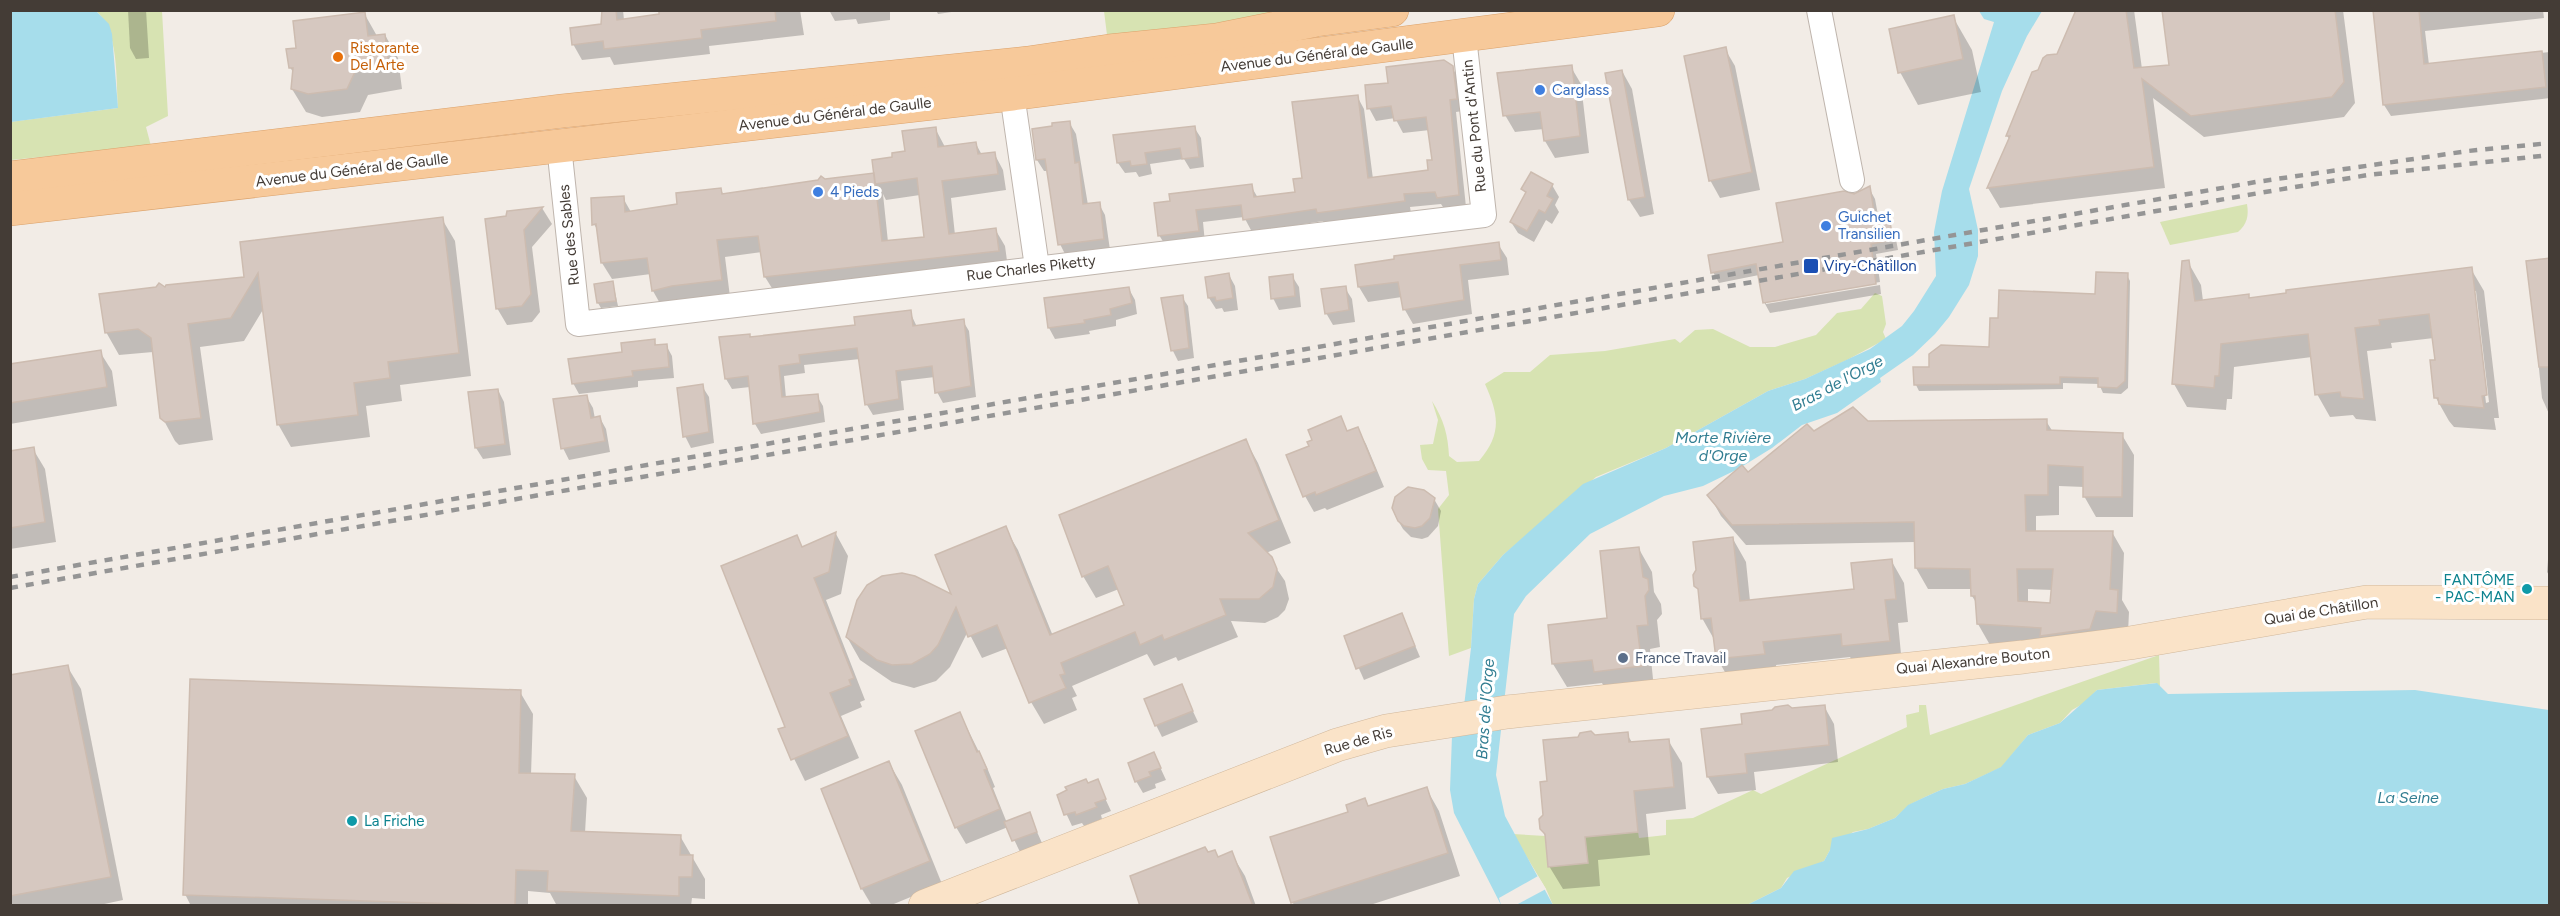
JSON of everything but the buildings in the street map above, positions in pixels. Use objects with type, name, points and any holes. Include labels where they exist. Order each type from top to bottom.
[{"type":"main road","name":"Avenue du Général de Gaulle","points":[[10,178],[562,111],[1028,63],[1109,51],[1217,40],[1316,20],[1392,10]]},
{"type":"main road","name":"Avenue du Général de Gaulle","points":[[10,209],[1012,94],[1658,10]]},
{"type":"main road","name":"Quai de Châtillon","points":[[2130,643],[2367,602],[2550,603]]},
{"type":"main road","name":"Quai Alexandre Bouton","points":[[1817,678],[2023,657],[2130,643]]},
{"type":"main road","name":"Rue de Ris","points":[[926,906],[1341,743],[1386,731],[1507,712],[1817,678]]},
{"type":"street","points":[[1819,10],[1852,180]]},
{"type":"street","name":"Rue du Pont d'Antin","points":[[1464,37],[1484,215]]},
{"type":"street","points":[[1028,63],[1008,84],[1012,94],[1036,267]]},
{"type":"street","name":"Rue des Sables","points":[[559,146],[578,324]]},
{"type":"street","name":"Rue Charles Piketty","points":[[578,324],[1036,267],[1484,215]]},
{"type":"green space","points":[[1315,10],[1109,51],[1104,11]]},
{"type":"green space","points":[[96,11],[162,11],[168,116],[146,127],[151,146],[11,160],[10,122],[118,108],[113,42],[103,19]]},
{"type":"green space","points":[[2247,204],[2247,220],[2238,232],[2170,245],[2160,222]]},
{"type":"green space","points":[[1875,293],[1882,296],[1886,324],[1883,332],[1886,339],[1805,379],[1768,391],[1666,448],[1596,477],[1503,555],[1478,584],[1474,599],[1471,648],[1449,656],[1438,509],[1449,495],[1446,471],[1428,470],[1422,459],[1420,445],[1433,444],[1438,420],[1432,401],[1445,428],[1449,456],[1457,462],[1479,461],[1492,442],[1496,424],[1493,405],[1485,384],[1504,372],[1530,372],[1550,355],[1605,351],[1675,339],[1680,343],[1695,330],[1713,329],[1750,347],[1775,347],[1816,335],[1837,313],[1861,309]]},
{"type":"green space","points":[[2159,655],[2160,687],[2156,683],[2097,690],[2060,723],[2028,735],[2002,767],[1965,784],[1943,789],[1925,797],[1909,805],[1895,818],[1868,829],[1853,832],[1830,850],[1824,861],[1787,878],[1781,888],[1747,905],[1553,905],[1513,834],[1545,836],[1548,867],[1588,863],[1585,837],[1638,832],[1639,838],[1666,835],[1666,820],[1693,818],[1753,790],[1761,794],[1907,727],[1906,715],[1919,712],[1919,705],[1926,705],[1930,735]]},
{"type":"water","points":[[10,11],[96,11],[109,24],[112,34],[118,108],[11,122]]},
{"type":"water","name":"Morte Rivière d'Orge","points":[[1979,11],[2042,11],[2027,36],[2002,91],[1969,189],[1978,230],[1978,256],[1969,285],[1949,317],[1913,355],[1880,378],[1881,382],[1837,413],[1802,425],[1772,448],[1738,469],[1703,486],[1664,496],[1590,534],[1526,596],[1514,614],[1496,775],[1505,816],[1553,905],[1501,905],[1454,813],[1450,790],[1452,736],[1464,706],[1474,599],[1478,584],[1503,555],[1583,484],[1666,448],[1768,391],[1805,379],[1870,349],[1902,326],[1936,276],[1934,232],[1942,191],[1994,22],[1984,19]]},
{"type":"water","name":"La Seine","points":[[2157,683],[2168,694],[2415,690],[2549,710],[2549,905],[1747,905],[1781,888],[1794,871],[1824,861],[1830,850],[1832,838],[1868,829],[1895,818],[1908,805],[1943,789],[1965,784],[2001,767],[2028,735],[2060,723],[2097,690]]},
{"type":"pier","points":[[1538,876],[1546,889],[1516,905],[1501,905],[1499,898]]},
{"type":"railway","points":[[10,577],[2256,182],[2468,151],[2550,143]]},
{"type":"railway","points":[[10,588],[2259,193],[2368,175],[2550,155]]},
{"type":"place","name":"Ristorante Del Arte","points":[[338,57]]},
{"type":"place","name":"Carglass","points":[[1540,90]]},
{"type":"place","name":"4 Pieds","points":[[818,192]]},
{"type":"place","name":"Guichet Transilien","points":[[1826,226]]},
{"type":"place","name":"Viry-Châtillon","points":[[1811,266]]},
{"type":"place","name":"FANTÔME - PAC-MAN","points":[[2527,589]]},
{"type":"place","name":"France Travail","points":[[1623,658]]},
{"type":"place","name":"La Friche","points":[[352,821]]},
{"type":"water label","name":"Bras de l'Orge","points":[[1837,383]]},
{"type":"water label","name":"Bras de l'Orge","points":[[1485,709]]}]
